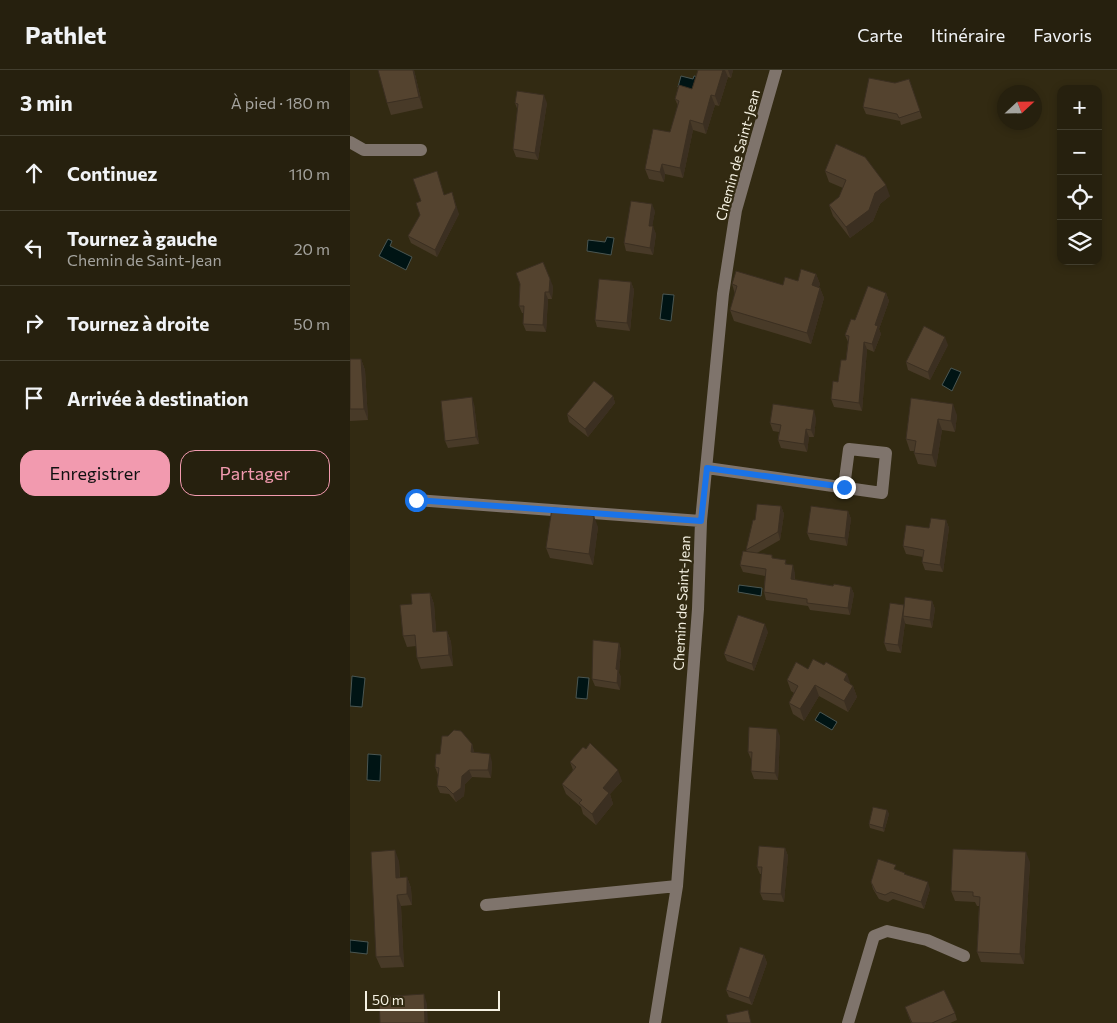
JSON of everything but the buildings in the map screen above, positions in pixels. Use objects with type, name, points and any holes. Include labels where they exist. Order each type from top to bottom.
[{"type":"street","name":"Chemin de Saint-Jean","points":[[654,1023],[677,886],[698,609],[701,521],[724,294],[736,210],[776,70]]},
{"type":"street","points":[[350,142],[364,150],[421,150]]},
{"type":"street","points":[[707,468],[844,487]]},
{"type":"street","points":[[416,500],[701,521]]},
{"type":"street","points":[[486,906],[677,886]]},
{"type":"street","points":[[848,1023],[874,936],[887,930],[926,940],[964,956]]},
{"type":"shaded area","points":[[681,76],[693,79],[694,76],[699,77],[695,92],[678,87]]},
{"type":"shaded area","points":[[607,237],[614,238],[611,255],[587,251],[588,240],[605,242]]},
{"type":"shaded area","points":[[388,239],[392,241],[390,246],[412,257],[406,270],[379,256]]},
{"type":"shaded area","points":[[663,294],[674,295],[671,321],[660,319]]},
{"type":"shaded area","points":[[951,368],[961,372],[952,391],[942,385]]},
{"type":"shaded area","points":[[739,585],[762,588],[761,596],[738,592]]},
{"type":"shaded area","points":[[352,676],[365,678],[362,707],[350,706]]},
{"type":"shaded area","points":[[578,677],[589,678],[587,699],[576,698]]},
{"type":"shaded area","points":[[820,712],[837,722],[832,730],[815,720]]},
{"type":"shaded area","points":[[368,754],[381,755],[380,781],[367,780]]},
{"type":"shaded area","points":[[350,940],[368,942],[367,954],[350,952]]},
{"type":"route","points":[[416,500],[701,521],[707,468],[844,487]]}]
